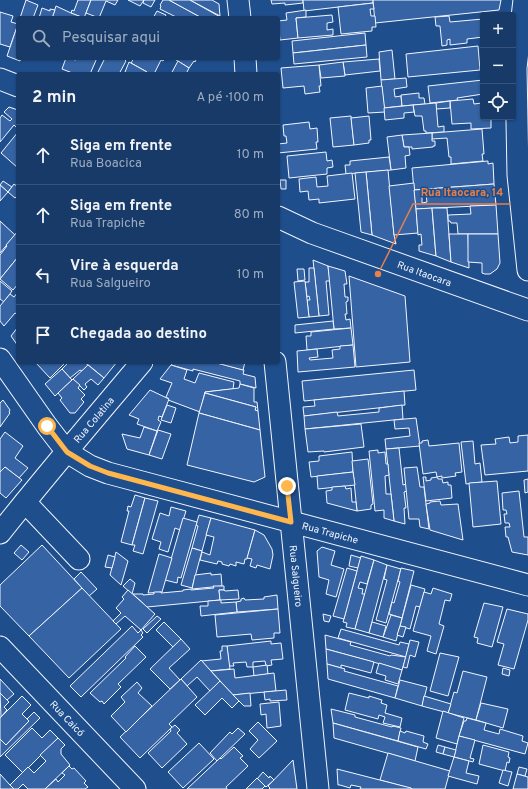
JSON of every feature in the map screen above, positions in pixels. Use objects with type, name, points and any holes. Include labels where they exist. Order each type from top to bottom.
[{"type":"street","points":[[238,0],[240,16]]},
{"type":"street","points":[[524,0],[516,68],[518,175],[528,270]]},
{"type":"street","points":[[245,60],[246,72]]},
{"type":"street","points":[[0,79],[16,85]]},
{"type":"street","name":"Rua Itaocara","points":[[280,218],[312,233],[528,310]]},
{"type":"street","points":[[0,359],[67,452]]},
{"type":"street","name":"Rua Colatina","points":[[0,533],[47,474],[140,364]]},
{"type":"street","name":"Rua Salgueiro","points":[[275,364],[318,789]]},
{"type":"street","name":"Rua Trapiche","points":[[67,452],[90,466],[108,473],[528,585]]},
{"type":"street","points":[[25,502],[79,559]]},
{"type":"street","name":"Rua Caicó","points":[[0,647],[135,789]]},
{"type":"building","points":[[26,0],[38,5],[34,16],[21,16]]},
{"type":"building","points":[[78,0],[91,0],[85,16],[79,16],[71,13],[72,10],[74,11]]},
{"type":"building","points":[[91,0],[118,0],[115,5],[106,1],[100,16],[94,16],[86,13]]},
{"type":"building","points":[[128,0],[144,0],[140,6]]},
{"type":"building","points":[[144,0],[155,0],[151,7],[143,3]]},
{"type":"building","points":[[163,0],[169,0],[198,16],[174,16],[160,9],[160,5]]},
{"type":"building","points":[[169,0],[190,0],[218,16],[198,16]]},
{"type":"building","points":[[190,0],[212,0],[219,4],[220,16]]},
{"type":"building","points":[[271,0],[303,0],[303,3],[285,5],[285,3],[272,4]]},
{"type":"building","points":[[303,0],[373,0],[373,3],[304,11]]},
{"type":"building","points":[[373,0],[501,0],[499,10],[375,23]]},
{"type":"building","points":[[373,3],[374,9],[370,9],[371,16],[375,16],[376,27],[372,27],[372,31],[341,34],[338,7]]},
{"type":"building","points":[[56,6],[79,16],[53,16]]},
{"type":"building","points":[[42,8],[50,11],[50,9],[55,10],[53,16],[40,16]]},
{"type":"building","points":[[306,10],[306,17],[296,18],[298,38],[280,40],[280,21],[287,20],[286,13]]},
{"type":"building","points":[[157,11],[166,15],[165,16],[154,16]]},
{"type":"building","points":[[0,12],[13,16],[11,22],[16,23],[16,30],[10,47],[0,44]]},
{"type":"building","points":[[332,15],[333,22],[327,23],[327,30],[333,29],[333,35],[298,38],[296,18]]},
{"type":"building","points":[[449,16],[450,22],[480,19],[480,37],[467,39],[467,43],[450,45],[450,39],[447,40],[447,45],[442,46],[440,26],[436,26],[435,17]]},
{"type":"building","points":[[16,30],[16,59],[7,56]]},
{"type":"building","points":[[365,33],[366,45],[293,53],[292,41]]},
{"type":"building","points":[[366,45],[367,57],[294,64],[293,53]]},
{"type":"building","points":[[478,46],[480,70],[408,77],[406,54]]},
{"type":"building","points":[[392,50],[395,79],[381,80],[379,52]]},
{"type":"building","points":[[379,59],[380,71],[345,75],[343,62]]},
{"type":"building","points":[[65,60],[96,60],[91,72],[70,72],[62,69]]},
{"type":"building","points":[[104,60],[126,61],[120,72],[98,72]]},
{"type":"building","points":[[133,60],[161,60],[155,72],[147,72],[131,63]]},
{"type":"building","points":[[176,60],[196,60],[189,68]]},
{"type":"building","points":[[178,61],[189,68],[187,72],[172,72]]},
{"type":"building","points":[[129,62],[147,72],[125,72]]},
{"type":"building","points":[[343,62],[345,76],[321,78],[319,65]]},
{"type":"building","points":[[319,65],[321,86],[319,86],[320,92],[305,94],[304,86],[283,88],[281,68]]},
{"type":"building","points":[[406,78],[407,87],[394,89],[395,97],[401,96],[402,106],[384,108],[381,80]]},
{"type":"building","points":[[480,80],[480,94],[457,98],[458,100],[430,103],[428,86]]},
{"type":"building","points":[[382,86],[385,112],[368,113],[366,88]]},
{"type":"building","points":[[419,93],[419,98],[424,98],[425,104],[402,106],[401,95]]},
{"type":"building","points":[[473,99],[474,104],[480,103],[480,120],[491,120],[491,128],[471,129],[471,123],[452,124],[450,101]]},
{"type":"building","points":[[450,101],[450,108],[436,109],[436,103]]},
{"type":"building","points":[[436,103],[438,127],[444,126],[444,132],[426,133],[426,131],[424,131],[422,116],[415,116],[413,105]]},
{"type":"building","points":[[413,105],[414,112],[404,113],[404,118],[385,120],[384,108]]},
{"type":"building","points":[[9,107],[16,109],[16,127],[14,125],[0,142],[0,118],[2,115],[10,121],[12,119],[4,112]]},
{"type":"building","points":[[351,116],[354,145],[333,147],[330,118]]},
{"type":"building","points":[[369,116],[371,140],[369,140],[369,143],[354,145],[351,118]]},
{"type":"building","points":[[309,122],[310,129],[317,128],[317,149],[280,153],[280,144],[287,143],[286,136],[284,136],[283,125]]},
{"type":"building","points":[[482,129],[484,154],[482,154],[483,161],[451,164],[447,138],[432,139],[432,133]]},
{"type":"building","points":[[432,133],[432,141],[435,141],[435,146],[433,147],[412,149],[412,147],[404,147],[402,135]]},
{"type":"building","points":[[16,134],[16,166],[1,153]]},
{"type":"building","points":[[402,135],[404,147],[409,147],[410,155],[405,156],[406,168],[391,170],[387,137]]},
{"type":"building","points":[[326,152],[327,161],[332,160],[333,167],[327,168],[327,174],[289,178],[287,156]]},
{"type":"building","points":[[389,157],[391,170],[346,174],[345,165],[350,165],[350,161]]},
{"type":"building","points":[[488,161],[488,164],[493,163],[494,184],[414,190],[412,168]]},
{"type":"building","points":[[388,170],[396,244],[372,235],[366,172]]},
{"type":"building","points":[[366,172],[372,235],[361,232],[355,173]]},
{"type":"building","points":[[352,173],[355,199],[319,203],[319,199],[309,200],[308,191],[300,192],[299,179],[316,177],[317,187],[328,186],[327,176]]},
{"type":"building","points":[[280,180],[286,180],[286,189],[281,189]]},
{"type":"building","points":[[3,181],[12,187],[8,192],[0,185]]},
{"type":"building","points":[[414,183],[418,233],[394,235],[389,186]]},
{"type":"building","points":[[14,184],[16,186],[15,198],[8,192]]},
{"type":"building","points":[[494,184],[496,205],[416,209],[414,190]],"holes":[[[422,194],[426,194],[427,202],[422,203]]]},
{"type":"building","points":[[0,185],[8,192],[0,201]]},
{"type":"building","points":[[496,205],[498,234],[458,234],[457,223],[451,223],[448,221],[448,215],[471,214],[470,206]]},
{"type":"building","points":[[432,208],[436,256],[419,251],[419,245],[422,245],[421,234],[418,235],[416,209]]},
{"type":"building","points":[[432,208],[447,208],[451,262],[436,256]]},
{"type":"building","points":[[0,221],[15,235],[0,253]]},
{"type":"building","points":[[16,233],[16,259],[0,279],[0,255],[7,246],[6,245]]},
{"type":"building","points":[[449,234],[468,234],[469,268],[451,262]]},
{"type":"building","points":[[468,234],[498,234],[500,263],[497,269],[490,274],[482,273],[482,263],[468,262]]},
{"type":"building","points":[[16,259],[16,286],[13,290],[0,279]]},
{"type":"building","points":[[313,260],[328,266],[330,281],[326,281],[329,315],[319,316]]},
{"type":"building","points":[[328,266],[345,271],[347,284],[344,284],[345,297],[348,297],[348,301],[346,302],[347,314],[345,314],[346,320],[350,319],[351,328],[334,329]]},
{"type":"building","points":[[309,268],[314,268],[319,316],[309,317],[307,300],[310,300],[309,296],[307,297],[305,282],[309,282]]},
{"type":"building","points":[[297,269],[304,269],[305,280],[298,281]]},
{"type":"building","points":[[349,276],[405,296],[410,362],[356,367]]},
{"type":"building","points":[[0,281],[12,291],[4,302],[0,299]]},
{"type":"building","points":[[305,281],[309,317],[298,318],[294,282]]},
{"type":"building","points":[[10,294],[14,297],[16,294],[16,314],[4,326],[0,321],[0,306]]},
{"type":"building","points":[[333,321],[334,329],[295,333],[295,325]]},
{"type":"building","points":[[351,328],[353,345],[307,350],[306,336],[311,336],[311,332]]},
{"type":"building","points":[[16,330],[16,343],[11,336]]},
{"type":"building","points":[[353,345],[355,367],[298,372],[297,351],[317,349],[318,357],[309,358],[310,360],[333,358],[332,350],[340,349],[340,346]]},
{"type":"building","points":[[37,364],[64,364],[50,378]]},
{"type":"building","points":[[67,364],[88,365],[82,371],[80,370],[70,378],[62,369]]},
{"type":"building","points":[[87,364],[115,364],[104,378]]},
{"type":"building","points":[[220,364],[244,364],[243,370]]},
{"type":"building","points":[[221,364],[244,370],[243,374],[255,377],[256,388],[240,384],[240,381],[171,365]]},
{"type":"building","points":[[88,365],[104,378],[98,385],[91,379],[85,384],[87,387],[84,390],[73,379]]},
{"type":"building","points":[[171,365],[187,370],[184,379],[195,383],[199,373],[234,382],[233,389],[205,392],[200,412],[168,400],[169,399],[166,397],[172,383],[160,379]]},
{"type":"building","points":[[62,369],[72,380],[55,396],[45,384]]},
{"type":"building","points":[[414,370],[416,390],[304,401],[302,381]]},
{"type":"building","points":[[73,379],[80,385],[78,388],[85,395],[81,399],[84,402],[75,413],[70,413],[60,400],[62,398],[58,393]]},
{"type":"building","points":[[240,384],[254,388],[254,402],[257,402],[258,411],[255,410],[256,407],[205,393],[239,388]]},
{"type":"building","points":[[150,390],[169,399],[162,417],[159,416],[158,420],[161,422],[157,431],[137,424],[139,419],[129,415]]},
{"type":"building","points":[[404,391],[405,405],[304,416],[303,407],[315,406],[314,400]]},
{"type":"building","points":[[205,393],[256,407],[255,410],[258,411],[260,430],[199,413]]},
{"type":"building","points":[[3,400],[10,410],[10,413],[0,427],[0,403]]},
{"type":"building","points":[[167,405],[176,408],[171,423],[161,420]]},
{"type":"building","points":[[402,405],[403,419],[305,429],[304,416],[337,412],[338,416],[379,412],[379,408]]},
{"type":"building","points":[[199,413],[260,430],[265,477],[254,482],[187,465]]},
{"type":"building","points":[[416,418],[420,446],[386,449],[385,439],[410,436],[409,428],[395,429],[394,420]]},
{"type":"building","points":[[361,424],[364,447],[324,452],[308,452],[305,429]]},
{"type":"building","points":[[144,427],[157,431],[149,455],[127,449],[122,434],[140,438]]},
{"type":"building","points":[[158,430],[171,434],[162,459],[149,455]]},
{"type":"building","points":[[5,432],[23,446],[15,458],[28,468],[19,478],[5,467],[0,472],[0,439]]},
{"type":"building","points":[[528,435],[528,471],[485,475],[481,445],[496,444],[495,439],[509,437],[510,443],[518,442],[518,436]]},
{"type":"building","points":[[428,440],[429,446],[459,443],[462,472],[455,473],[456,476],[442,478],[442,476],[437,477],[436,472],[423,474],[419,443]]},
{"type":"building","points":[[473,441],[475,464],[480,463],[482,482],[466,484],[461,442]]},
{"type":"building","points":[[399,448],[403,485],[406,484],[407,491],[404,492],[406,508],[404,508],[405,524],[394,521],[386,449]]},
{"type":"building","points":[[378,450],[378,453],[385,452],[386,464],[388,464],[389,475],[385,476],[386,494],[391,494],[394,521],[384,518],[384,510],[375,511],[369,451]]},
{"type":"building","points":[[352,452],[353,472],[311,477],[309,462],[319,461],[319,456]]},
{"type":"building","points":[[368,459],[373,504],[371,505],[371,509],[357,511],[352,461]]},
{"type":"building","points":[[5,467],[22,480],[6,498],[0,493],[0,472]]},
{"type":"building","points":[[417,467],[420,487],[424,487],[429,529],[420,527],[419,519],[409,519],[404,468]]},
{"type":"building","points":[[353,472],[355,485],[318,489],[317,476]]},
{"type":"building","points":[[423,477],[426,477],[426,481],[437,477],[438,479],[442,479],[443,483],[448,482],[448,485],[451,485],[452,498],[426,501]]},
{"type":"building","points":[[528,479],[528,492],[525,493],[524,480]]},
{"type":"building","points":[[497,481],[501,524],[473,527],[469,483]]},
{"type":"building","points":[[345,486],[346,489],[351,488],[352,502],[356,502],[357,511],[327,503],[326,491],[332,490],[332,487]]},
{"type":"building","points":[[519,491],[524,537],[528,537],[528,555],[512,552],[508,537],[506,537],[505,527],[510,527],[509,523],[505,523],[504,514],[507,514],[506,510],[503,510],[502,493]]},
{"type":"building","points":[[135,495],[145,498],[132,545],[121,542],[129,511],[127,511],[128,506],[131,507]]},
{"type":"building","points":[[145,498],[158,501],[143,554],[133,551],[135,545],[132,545]]},
{"type":"building","points":[[440,501],[441,505],[458,504],[463,540],[430,530],[426,504]]},
{"type":"building","points":[[171,507],[186,511],[180,530],[175,528],[168,552],[159,549],[161,542],[152,539],[160,513],[169,516]]},
{"type":"building","points":[[199,515],[211,518],[202,551],[192,548],[198,526],[196,525]]},
{"type":"building","points":[[183,518],[197,522],[181,578],[178,577],[177,583],[165,580]]},
{"type":"building","points":[[211,518],[255,530],[247,559],[245,559],[244,564],[236,562],[236,566],[230,564],[229,566],[218,561],[217,564],[200,560],[202,552],[210,555],[214,537],[206,535]]},
{"type":"building","points":[[255,530],[264,535],[272,549],[273,555],[270,569],[257,565],[256,568],[250,566],[252,559],[247,558]]},
{"type":"building","points":[[21,545],[29,552],[22,560],[14,553]]},
{"type":"building","points":[[42,545],[82,588],[29,636],[0,606],[0,585]]},
{"type":"building","points":[[322,547],[335,551],[331,565],[344,569],[336,597],[326,594],[329,580],[319,577],[317,551]]},
{"type":"building","points":[[192,548],[202,551],[192,588],[181,585]]},
{"type":"building","points":[[116,552],[128,561],[121,585],[110,575]]},
{"type":"building","points":[[159,554],[172,558],[162,592],[148,593]]},
{"type":"building","points":[[108,555],[115,557],[112,568],[105,567]]},
{"type":"building","points":[[351,555],[361,558],[358,568],[349,566]]},
{"type":"building","points":[[361,556],[374,560],[367,584],[360,582],[358,588],[363,589],[362,594],[365,594],[355,629],[346,627],[347,623],[343,622]]},
{"type":"building","points":[[374,560],[387,565],[369,633],[355,629]]},
{"type":"building","points":[[387,565],[401,569],[386,623],[376,620],[387,580],[384,579]]},
{"type":"building","points":[[347,568],[357,571],[344,619],[333,616]]},
{"type":"building","points":[[401,568],[414,571],[402,618],[389,614],[400,582],[398,581]]},
{"type":"building","points":[[81,572],[97,589],[89,596],[74,579]]},
{"type":"building","points":[[211,573],[211,575],[221,574],[222,586],[192,589],[195,575]]},
{"type":"building","points":[[130,579],[135,583],[132,594],[123,586]]},
{"type":"building","points":[[411,585],[425,589],[420,607],[416,606],[410,629],[400,626]]},
{"type":"building","points":[[213,586],[224,586],[224,590],[219,590],[220,600],[147,607],[133,594],[143,595],[154,594],[154,592],[161,593],[214,588]]},
{"type":"building","points":[[82,588],[121,629],[69,678],[29,636]]},
{"type":"building","points":[[433,588],[452,594],[450,601],[445,600],[439,624],[444,626],[436,654],[427,651],[431,636],[413,631],[424,592],[431,594]]},
{"type":"building","points":[[128,590],[155,614],[141,630],[125,616],[116,624],[113,621],[121,613],[116,608],[124,599],[122,597]]},
{"type":"building","points":[[219,590],[238,590],[239,599],[220,600]]},
{"type":"building","points":[[277,595],[278,609],[237,612],[236,602],[241,601],[241,599],[264,599],[264,597]]},
{"type":"building","points":[[221,600],[221,603],[236,602],[237,612],[201,616],[200,606],[208,606],[208,601]]},
{"type":"building","points":[[484,603],[503,607],[492,647],[477,643],[478,638],[474,637]]},
{"type":"building","points":[[278,609],[280,633],[274,633],[274,638],[252,640],[251,634],[217,637],[215,615]]},
{"type":"building","points":[[507,609],[528,614],[528,620],[514,669],[498,665],[504,644],[497,642]]},
{"type":"building","points":[[323,614],[331,616],[329,622],[324,621]]},
{"type":"building","points":[[391,615],[402,618],[396,641],[383,637]]},
{"type":"building","points":[[157,616],[161,619],[147,633],[143,629]]},
{"type":"building","points":[[164,622],[181,639],[173,647],[156,630]]},
{"type":"building","points":[[372,622],[386,626],[383,637],[369,633]]},
{"type":"building","points":[[132,626],[138,633],[141,630],[143,633],[141,635],[143,637],[81,697],[70,686]]},
{"type":"building","points":[[400,626],[406,627],[403,637],[397,635]]},
{"type":"building","points":[[341,629],[399,645],[400,642],[409,644],[406,657],[338,638]]},
{"type":"building","points":[[325,635],[351,642],[350,645],[390,656],[406,657],[402,670],[326,649]]},
{"type":"building","points":[[181,639],[190,649],[169,668],[180,680],[170,689],[150,669]]},
{"type":"building","points":[[410,640],[419,642],[415,657],[410,655],[407,668],[403,667]]},
{"type":"building","points":[[271,641],[271,644],[281,643],[283,659],[271,660],[272,665],[266,666],[265,661],[253,662],[253,667],[247,667],[246,662],[233,663],[234,666],[229,666],[227,646]]},
{"type":"building","points":[[135,646],[146,657],[118,684],[121,687],[104,704],[102,701],[100,702],[90,693],[126,658],[125,657]]},
{"type":"building","points":[[222,646],[227,646],[230,669],[211,671],[201,661],[221,659],[220,651],[222,651]]},
{"type":"building","points":[[326,649],[374,662],[371,673],[341,665],[341,668],[327,664]]},
{"type":"building","points":[[440,653],[459,657],[448,696],[430,691]]},
{"type":"building","points":[[201,660],[220,681],[210,691],[197,677],[187,686],[181,679]]},
{"type":"building","points":[[379,663],[402,670],[398,684],[385,680],[386,676],[376,673]]},
{"type":"building","points":[[327,664],[345,669],[344,671],[398,686],[395,698],[328,679]]},
{"type":"building","points":[[267,665],[268,674],[254,676],[253,667]]},
{"type":"building","points":[[503,668],[510,670],[509,676],[502,674]]},
{"type":"building","points":[[234,669],[235,678],[274,673],[276,691],[233,695],[211,671]]},
{"type":"building","points":[[463,671],[487,677],[476,720],[448,713],[454,692],[457,693]]},
{"type":"building","points":[[0,679],[14,694],[7,700],[0,693]]},
{"type":"building","points":[[181,679],[197,697],[169,724],[172,727],[140,758],[120,737]]},
{"type":"building","points":[[400,680],[427,687],[422,706],[395,698]]},
{"type":"building","points":[[220,681],[239,701],[232,708],[222,698],[205,715],[195,705]]},
{"type":"building","points":[[137,682],[142,688],[138,693],[152,706],[126,732],[111,716],[125,702],[121,697]]},
{"type":"building","points":[[286,690],[287,700],[265,700],[264,692]]},
{"type":"building","points":[[0,693],[9,702],[4,707],[7,710],[1,717]]},
{"type":"building","points":[[250,693],[251,706],[244,706],[233,695]]},
{"type":"building","points":[[349,693],[369,698],[369,696],[382,700],[381,703],[387,705],[385,713],[402,718],[400,727],[383,723],[385,717],[379,715],[378,719],[345,710]]},
{"type":"building","points":[[22,696],[31,705],[22,714],[29,721],[6,745],[0,739],[0,718]]},
{"type":"building","points":[[424,696],[451,704],[448,713],[422,706]]},
{"type":"building","points":[[279,702],[281,726],[267,728],[266,714],[261,715],[260,704]]},
{"type":"building","points":[[481,703],[508,709],[503,728],[476,720]]},
{"type":"building","points":[[331,709],[355,715],[355,717],[401,728],[398,741],[333,723]]},
{"type":"building","points":[[443,711],[464,718],[457,744],[436,738]]},
{"type":"building","points":[[34,712],[40,718],[0,757],[0,739],[6,745],[29,721],[27,719]]},
{"type":"building","points":[[467,718],[486,723],[484,730],[499,734],[500,729],[523,736],[522,741],[528,743],[525,754],[459,736],[464,721],[466,721]]},
{"type":"building","points":[[258,722],[277,741],[259,758],[250,749],[258,740],[249,731]]},
{"type":"building","points":[[333,723],[418,747],[415,761],[334,738]]},
{"type":"building","points":[[175,725],[180,730],[177,733],[187,744],[162,768],[148,753],[171,731],[170,729]]},
{"type":"building","points":[[32,728],[42,738],[50,730],[58,738],[23,773],[5,755]]},
{"type":"building","points":[[238,728],[245,734],[217,761],[210,753],[230,732],[232,734]]},
{"type":"building","points":[[400,731],[405,733],[406,731],[424,736],[423,742],[428,744],[426,749],[398,741]]},
{"type":"building","points":[[459,736],[475,740],[470,758],[474,759],[473,762],[454,757]]},
{"type":"building","points":[[58,738],[65,745],[61,749],[61,754],[70,765],[45,789],[28,789],[23,784],[18,789],[14,789],[10,785],[28,767],[34,773],[46,761],[40,755]]},
{"type":"building","points":[[199,743],[214,759],[183,788],[168,772]]},
{"type":"building","points":[[438,745],[445,747],[443,754],[436,752]]},
{"type":"building","points":[[483,745],[509,752],[509,763],[507,762],[505,771],[479,764]]},
{"type":"building","points":[[234,747],[243,756],[240,758],[248,766],[226,787],[227,789],[187,789],[220,758],[221,759]]},
{"type":"building","points":[[445,747],[456,750],[454,757],[443,754]]},
{"type":"building","points":[[388,753],[450,771],[445,789],[413,789],[380,780]]},
{"type":"building","points":[[454,757],[469,761],[466,773],[479,776],[477,784],[448,776]]},
{"type":"building","points":[[293,760],[297,789],[269,789],[270,788],[268,786]]},
{"type":"building","points":[[69,766],[72,769],[74,768],[86,781],[84,783],[88,787],[85,789],[45,789],[56,779],[58,782],[65,775],[62,773]]},
{"type":"building","points":[[519,767],[527,769],[525,776],[517,774]]},
{"type":"building","points":[[337,769],[411,789],[360,789],[361,787],[351,785],[350,788],[338,785]]},
{"type":"building","points":[[503,770],[512,772],[508,786],[499,783]]},
{"type":"building","points":[[263,772],[269,778],[270,776],[274,780],[266,787],[257,779]]},
{"type":"building","points":[[0,774],[10,785],[14,789],[0,789]]},
{"type":"building","points":[[517,774],[528,777],[528,789],[513,789]]},
{"type":"building","points":[[257,778],[265,786],[262,789],[246,789]]},
{"type":"place","name":"Rua Itaocara, 14","points":[[378,274]]},
{"type":"route","points":[[47,426],[67,452],[90,466],[108,473],[291,522],[287,486]]}]
